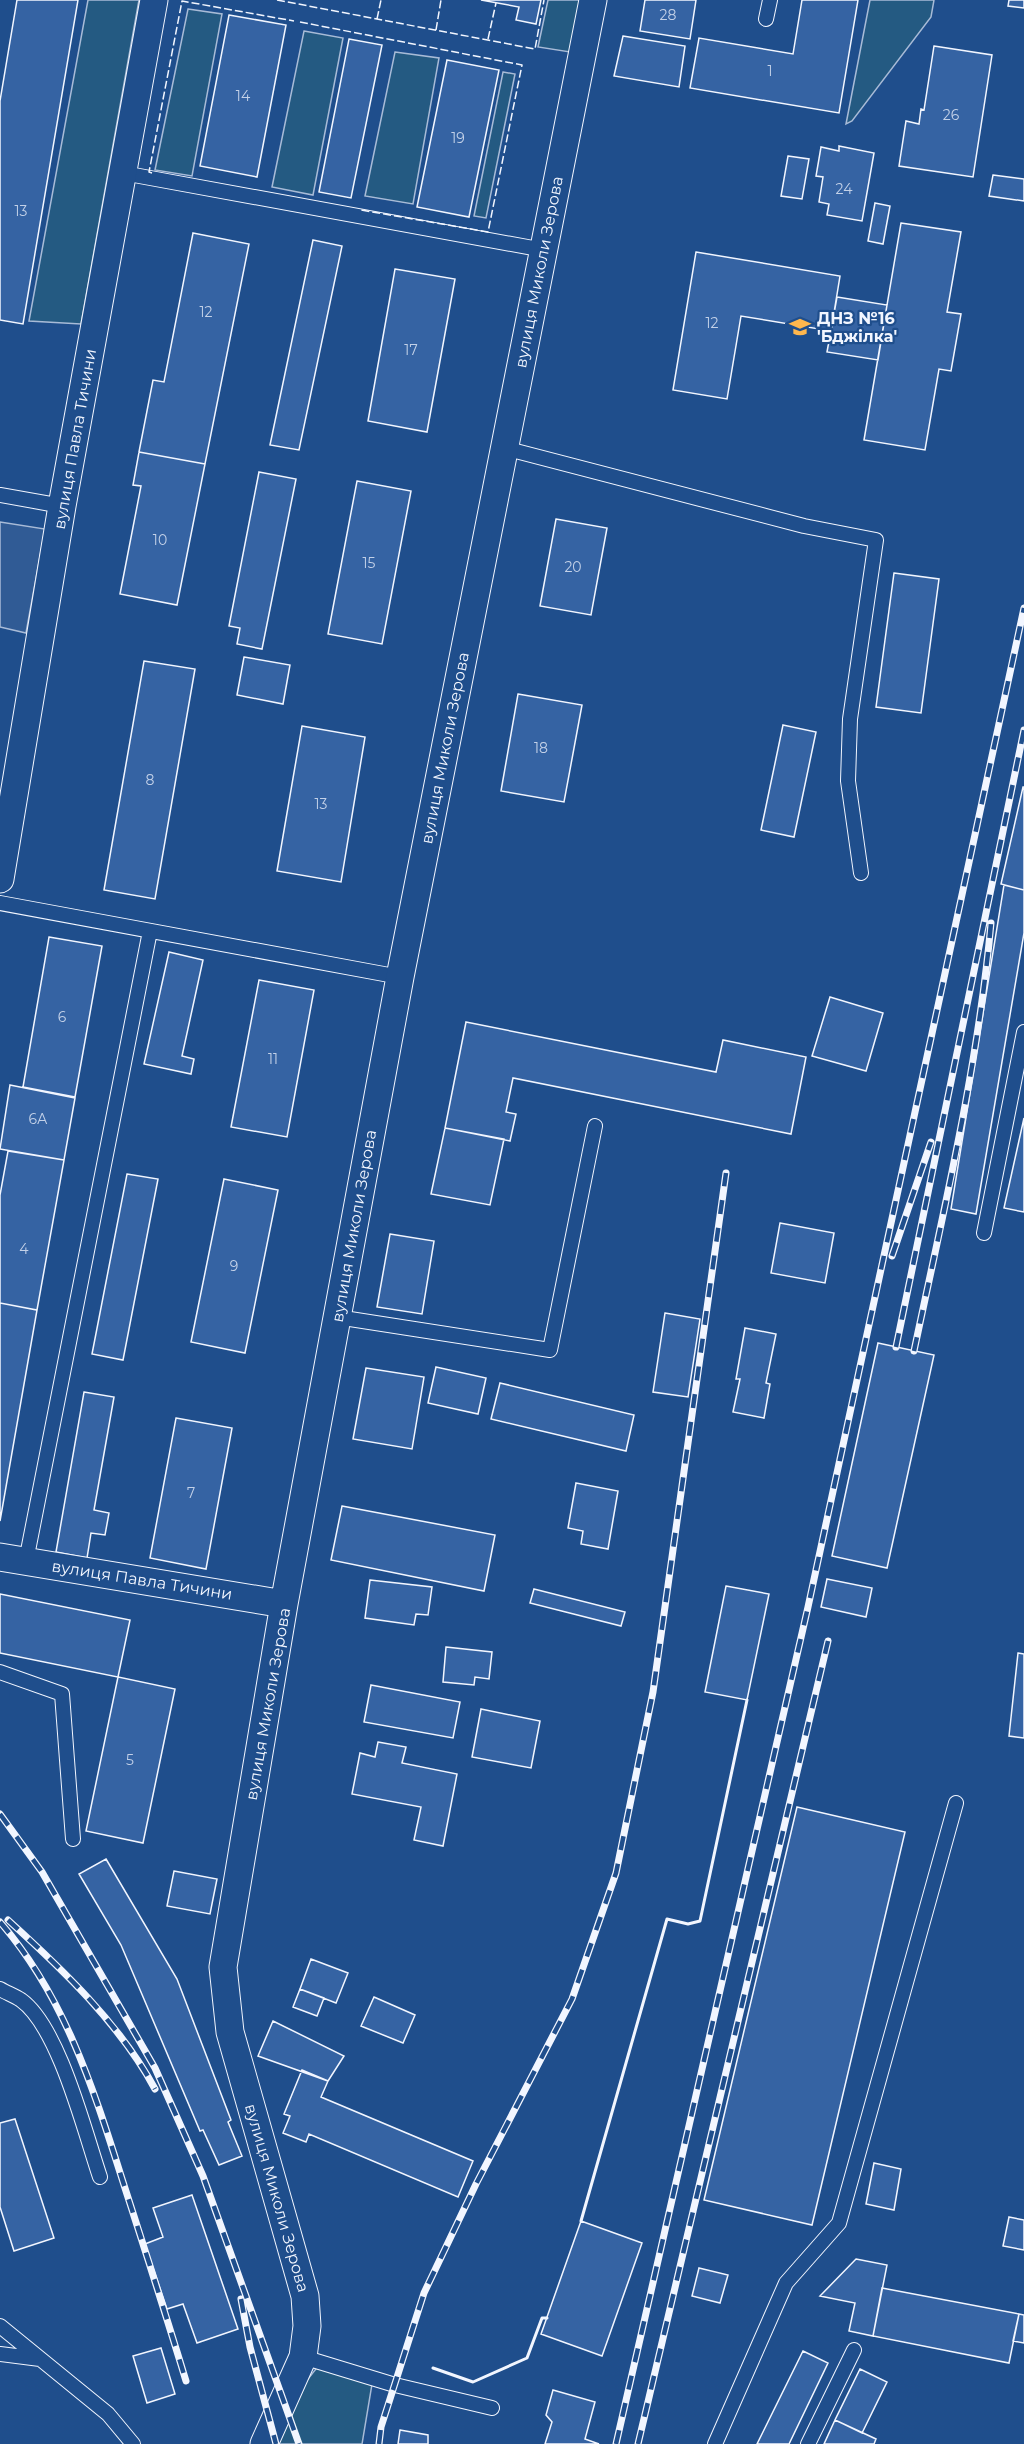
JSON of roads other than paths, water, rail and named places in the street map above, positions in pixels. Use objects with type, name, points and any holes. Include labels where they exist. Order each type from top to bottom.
[{"type":"street","name":"вулиця Павла Тичини","points":[[0,879],[62,506],[154,0]]},
{"type":"street","name":"вулиця Миколи Зерова","points":[[264,2444],[303,2357],[307,2326],[305,2296],[230,2032],[224,1967],[284,1604],[400,977],[593,0]]},
{"type":"street","name":"вулиця Павла Тичини","points":[[0,1557],[284,1604]]},
{"type":"lane","points":[[766,19],[770,0]]},
{"type":"lane","points":[[123,173],[544,250]]},
{"type":"lane","points":[[504,448],[804,526],[876,540],[850,719],[849,781],[861,873]]},
{"type":"lane","points":[[0,495],[62,506]]},
{"type":"lane","points":[[0,903],[400,977]]},
{"type":"lane","points":[[26,1561],[150,931]]},
{"type":"lane","points":[[984,1233],[1024,1032]]},
{"type":"lane","points":[[337,1317],[550,1350],[595,1126]]},
{"type":"lane","points":[[0,1672],[62,1694],[73,1839]]},
{"type":"lane","points":[[715,2444],[786,2283],[839,2223],[956,1803]]},
{"type":"lane","points":[[0,1989],[22,2001],[41,2024],[63,2063],[100,2177]]},
{"type":"lane","points":[[0,2326],[108,2414],[134,2444]]},
{"type":"lane","points":[[808,2444],[854,2350]]},
{"type":"lane","points":[[0,2354],[40,2359]]},
{"type":"lane","points":[[303,2357],[395,2385],[492,2408]]},
{"type":"railway","points":[[616,2444],[808,1607],[1024,608]]},
{"type":"railway","points":[[896,1347],[1024,730]]},
{"type":"railway","points":[[914,1351],[969,1084],[991,923]]},
{"type":"railway","points":[[892,1256],[931,1142]]},
{"type":"railway","points":[[379,2444],[381,2427],[424,2293],[476,2184],[572,1999],[616,1873],[653,1692],[726,1173]]},
{"type":"railway","points":[[638,2444],[828,1641]]},
{"type":"railway","points":[[0,1814],[42,1872],[155,2068],[203,2176],[299,2444]]},
{"type":"railway","points":[[8,1920],[89,1998],[125,2042],[155,2089]]},
{"type":"railway","points":[[0,1922],[23,1951],[43,1982],[76,2047],[101,2115],[186,2381]]},
{"type":"railway","points":[[241,2299],[250,2347],[276,2444]]},
{"type":"place","name":"ДНЗ №16 'Бджілка'","points":[[800,327]]}]
